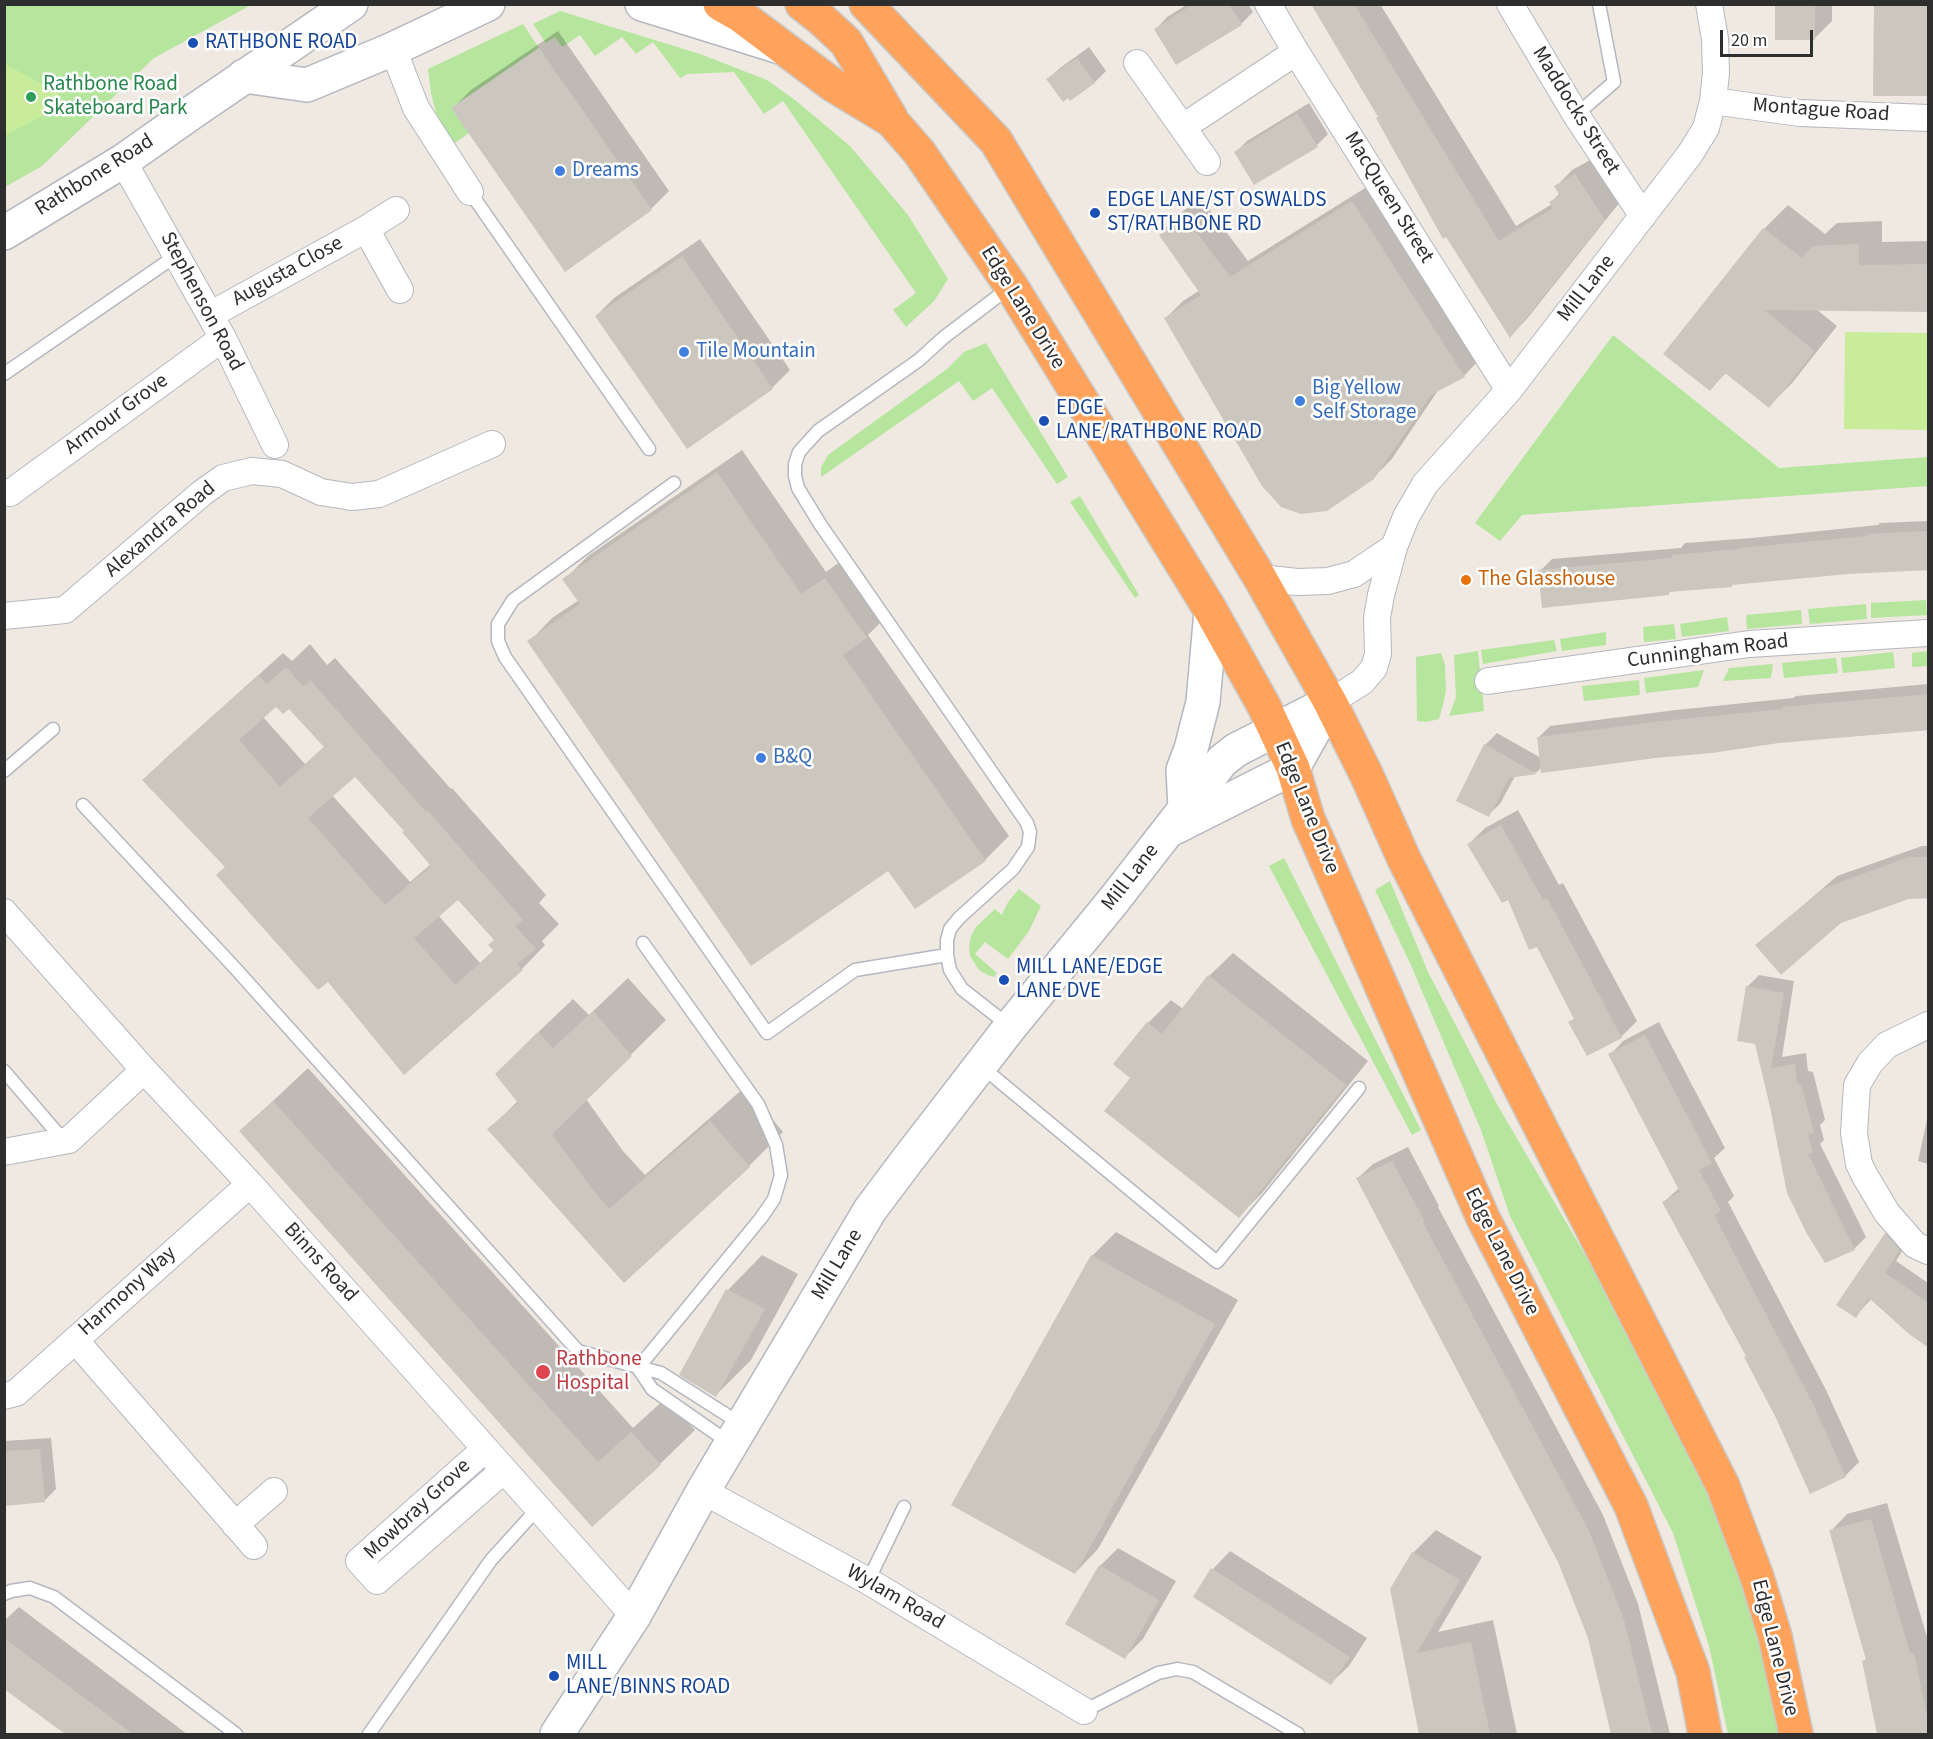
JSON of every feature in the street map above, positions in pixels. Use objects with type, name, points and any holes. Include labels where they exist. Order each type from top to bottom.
[{"type":"highway","name":"Edge Lane Drive","points":[[720,4],[741,16],[833,85],[891,120],[919,152],[1011,286],[1211,611],[1264,706],[1293,768],[1317,839],[1483,1218],[1631,1506],[1693,1672],[1705,1734]]},
{"type":"highway","points":[[802,4],[846,42],[891,120]]},
{"type":"highway","name":"Edge Lane Drive","points":[[866,4],[996,141],[1260,578],[1330,702],[1367,776],[1404,859],[1723,1486],[1757,1576],[1775,1636],[1796,1734]]},
{"type":"street","name":"Rathbone Road","points":[[4,233],[123,161],[351,4]]},
{"type":"street","points":[[244,76],[308,85],[393,49],[488,4]]},
{"type":"street","points":[[642,4],[784,48]]},
{"type":"street","name":"MacQueen Street","points":[[1268,4],[1509,390]]},
{"type":"street","name":"Maddocks Street","points":[[1510,4],[1576,115],[1642,216]]},
{"type":"street","name":"Mill Lane","points":[[557,1734],[634,1616],[703,1491],[870,1210],[980,1065],[1114,900],[1222,761],[1236,750],[1274,729],[1330,702],[1362,682],[1374,668],[1378,654],[1377,618],[1394,547],[1406,517],[1425,484],[1509,390],[1690,154],[1706,128],[1713,101],[1716,73],[1715,39],[1710,4]]},
{"type":"street","points":[[393,49],[416,108],[470,192]]},
{"type":"street","points":[[1184,127],[1296,52]]},
{"type":"street","points":[[1137,63],[1207,162]]},
{"type":"street","name":"Montague Road","points":[[1713,101],[1800,113],[1919,117]]},
{"type":"street","name":"Stephenson Road","points":[[123,161],[223,338],[275,445]]},
{"type":"street","name":"Augusta Close","points":[[210,315],[366,230],[396,210]]},
{"type":"street","name":"Augusta Close","points":[[366,230],[400,290]]},
{"type":"street","name":"Armour Grove","points":[[10,493],[223,338]]},
{"type":"street","name":"Alexandra Road","points":[[5,615],[65,610],[202,493],[223,478],[252,471],[282,474],[321,492],[352,497],[379,494],[492,444]]},
{"type":"street","points":[[1260,578],[1297,582],[1328,581],[1354,574],[1394,547]]},
{"type":"street","points":[[1177,819],[1183,770],[1203,702],[1211,611]]},
{"type":"street","name":"Cunningham Road","points":[[1488,681],[1749,644],[1929,633]]},
{"type":"street","points":[[1293,768],[1330,702]]},
{"type":"street","name":"Mill Lane","points":[[1177,819],[1293,768]]},
{"type":"street","name":"Binns Road","points":[[4,912],[144,1070],[250,1184],[634,1616]]},
{"type":"street","points":[[1929,1025],[1887,1045],[1870,1063],[1857,1085],[1854,1133],[1859,1164],[1887,1213],[1916,1245],[1929,1251]]},
{"type":"street","points":[[4,1152],[69,1140],[144,1070]]},
{"type":"street","name":"Harmony Way","points":[[4,1396],[16,1393],[250,1184]]},
{"type":"street","points":[[75,1340],[254,1546]]},
{"type":"street","name":"Mowbray Grove","points":[[485,1449],[359,1561],[377,1581],[504,1470]]},
{"type":"street","points":[[235,1524],[274,1491]]},
{"type":"street","name":"Wylam Road","points":[[703,1491],[868,1581],[1084,1711]]},
{"type":"lane","points":[[1576,115],[1614,82],[1599,4]]},
{"type":"lane","points":[[470,192],[649,449]]},
{"type":"lane","points":[[4,374],[177,255]]},
{"type":"lane","points":[[1010,1027],[962,989],[950,970],[947,940],[950,929],[959,918],[1013,869],[1028,847],[1030,832],[1020,812],[804,500],[795,476],[795,464],[800,452],[818,431],[919,360],[943,338],[1011,286]]},
{"type":"lane","points":[[674,483],[513,600],[498,624],[498,641],[505,657],[767,1033],[855,970],[947,956]]},
{"type":"lane","points":[[4,771],[53,729]]},
{"type":"lane","points":[[84,805],[235,968],[578,1351],[661,1373],[737,1434]]},
{"type":"lane","points":[[638,1368],[761,1218],[774,1199],[781,1175],[776,1145],[758,1104],[643,943]]},
{"type":"lane","points":[[980,1065],[1217,1262],[1359,1088]]},
{"type":"lane","points":[[4,1071],[64,1141]]},
{"type":"lane","points":[[638,1368],[652,1389],[737,1434]]},
{"type":"lane","points":[[868,1581],[904,1507]]},
{"type":"lane","points":[[369,1734],[491,1560],[537,1508]]},
{"type":"lane","points":[[4,1594],[30,1588],[54,1597],[236,1734]]},
{"type":"lane","points":[[1084,1711],[1158,1673],[1177,1669],[1192,1672],[1298,1734]]},
{"type":"green space","points":[[5,5],[251,5],[154,58],[42,166],[5,187]]},
{"type":"green space","points":[[560,11],[700,54],[767,80],[795,100],[850,146],[908,215],[948,279],[934,301],[906,327],[893,310],[916,293],[783,101],[764,114],[734,72],[687,74],[680,78],[653,42],[636,54],[622,37],[595,56],[580,35],[562,47],[555,37],[546,43],[533,24]]},
{"type":"green space","points":[[523,24],[539,48],[451,108],[469,133],[452,145],[436,113],[428,69]]},
{"type":"green space","name":"Rathbone Road Skateboard Park","points":[[5,64],[58,93],[59,102],[54,110],[5,135]]},
{"type":"green space","points":[[1845,332],[1928,333],[1928,430],[1844,429]]},
{"type":"green space","points":[[1613,335],[1779,468],[1928,457],[1928,486],[1522,515],[1500,541],[1475,523]]},
{"type":"green space","points":[[986,343],[1068,477],[1057,484],[992,388],[973,401],[959,381],[821,477],[821,467],[828,455],[947,369],[964,352]]},
{"type":"green space","points":[[1080,496],[1139,595],[1135,598],[1070,502]]},
{"type":"green space","points":[[1926,600],[1927,615],[1871,618],[1871,603]]},
{"type":"green space","points":[[1866,604],[1867,619],[1810,624],[1808,609]]},
{"type":"green space","points":[[1801,610],[1802,624],[1747,629],[1746,615]]},
{"type":"green space","points":[[1727,617],[1729,631],[1682,637],[1680,624]]},
{"type":"green space","points":[[1674,624],[1676,639],[1644,642],[1643,627]]},
{"type":"green space","points":[[1606,632],[1606,645],[1562,651],[1560,639]]},
{"type":"green space","points":[[1554,640],[1557,651],[1483,664],[1481,650]]},
{"type":"green space","points":[[1478,651],[1484,711],[1449,716],[1456,697],[1454,655]]},
{"type":"green space","points":[[1928,651],[1928,666],[1912,667],[1912,653]]},
{"type":"green space","points":[[1893,652],[1895,668],[1843,673],[1841,658]]},
{"type":"green space","points":[[1441,653],[1445,664],[1446,690],[1439,719],[1426,722],[1417,721],[1416,657]]},
{"type":"green space","points":[[1836,658],[1838,673],[1784,678],[1782,663]]},
{"type":"green space","points":[[1773,664],[1771,678],[1723,681],[1729,668]]},
{"type":"green space","points":[[1704,670],[1698,687],[1646,693],[1644,678]]},
{"type":"green space","points":[[1639,680],[1640,695],[1584,701],[1582,686]]},
{"type":"green space","points":[[1284,858],[1421,1130],[1412,1135],[1269,866]]},
{"type":"green space","points":[[1390,881],[1428,972],[1498,1106],[1594,1270],[1703,1471],[1744,1574],[1783,1734],[1728,1734],[1709,1646],[1673,1533],[1510,1216],[1481,1130],[1410,963],[1375,890]]},
{"type":"green space","points":[[1019,889],[1041,906],[1029,931],[1008,959],[985,942],[975,954],[997,973],[994,977],[979,970],[970,956],[971,936],[976,927],[995,909],[1002,915],[1008,902]]},
{"type":"building","points":[[1193,4],[1229,4],[1242,25],[1176,65],[1154,29]]},
{"type":"building","points":[[1311,4],[1354,4],[1499,241],[1553,208],[1549,202],[1560,196],[1554,186],[1575,174],[1605,220],[1510,338],[1446,237],[1443,239],[1376,118],[1378,117]]},
{"type":"building","points":[[1775,4],[1815,4],[1815,40],[1775,40]]},
{"type":"building","points":[[1874,4],[1929,4],[1929,96],[1873,96]]},
{"type":"building","name":"Dreams","points":[[539,48],[652,210],[565,272],[451,108]]},
{"type":"building","points":[[1077,58],[1095,83],[1070,101],[1068,98],[1063,102],[1046,79]]},
{"type":"building","points":[[1297,113],[1318,147],[1254,185],[1234,152]]},
{"type":"building","points":[[1352,201],[1465,377],[1431,395],[1374,479],[1327,511],[1301,514],[1281,507],[1262,486],[1164,318],[1201,295],[1159,235],[1183,214],[1230,277]]},
{"type":"building","points":[[1763,228],[1802,258],[1812,246],[1859,244],[1859,265],[1929,264],[1929,312],[1764,310],[1815,351],[1769,408],[1725,373],[1710,391],[1663,354]]},
{"type":"building","name":"Tile Mountain","points":[[682,256],[773,389],[687,449],[595,316]]},
{"type":"building","name":"B&Q","points":[[717,472],[801,594],[825,578],[867,638],[843,655],[986,861],[915,909],[888,871],[751,966],[527,641],[580,604],[562,579]]},
{"type":"building","points":[[1929,531],[1929,570],[1848,574],[1732,585],[1732,587],[1668,592],[1669,595],[1542,608],[1538,570],[1672,558],[1672,555],[1867,536],[1867,534]]},
{"type":"building","points":[[286,667],[303,687],[311,681],[523,920],[515,926],[536,949],[517,964],[523,970],[404,1075],[328,982],[318,990],[216,875],[225,867],[142,780],[258,675],[267,684]],"holes":[[[276,707],[283,714],[289,709],[324,747],[280,787],[239,740]],[[355,777],[404,831],[402,832],[431,866],[385,905],[308,818]],[[458,900],[494,940],[488,945],[494,951],[455,985],[414,938]]]},
{"type":"building","points":[[1929,694],[1929,730],[1779,743],[1541,773],[1537,737],[1783,709],[1782,707]]},
{"type":"building","points":[[1484,744],[1537,774],[1509,778],[1489,817],[1456,801]]},
{"type":"building","points":[[1501,825],[1543,900],[1547,898],[1622,1038],[1587,1056],[1568,1022],[1574,1019],[1537,947],[1529,950],[1508,900],[1502,903],[1467,844]]},
{"type":"building","points":[[1909,857],[1929,857],[1929,898],[1909,899],[1841,923],[1781,975],[1755,945],[1824,888]]},
{"type":"building","points":[[1208,975],[1346,1085],[1239,1218],[1104,1111],[1130,1078],[1113,1064],[1147,1022],[1162,1034]]},
{"type":"building","points":[[1746,986],[1784,993],[1771,1068],[1795,1064],[1797,1083],[1801,1084],[1814,1133],[1808,1135],[1813,1153],[1808,1154],[1855,1250],[1825,1263],[1807,1234],[1787,1193],[1755,1044],[1737,1041]]},
{"type":"building","points":[[593,1011],[632,1056],[552,1134],[609,1209],[710,1121],[750,1167],[624,1283],[487,1129],[518,1103],[495,1074],[538,1032],[553,1048]]},
{"type":"building","points":[[1645,1035],[1712,1163],[1699,1170],[1721,1211],[1714,1215],[1813,1404],[1846,1477],[1810,1494],[1776,1418],[1744,1357],[1746,1356],[1662,1202],[1680,1192],[1608,1054]]},
{"type":"building","points":[[273,1101],[598,1462],[631,1432],[661,1465],[592,1527],[239,1131]]},
{"type":"building","points":[[1392,1161],[1589,1531],[1624,1620],[1652,1734],[1611,1734],[1588,1638],[1558,1562],[1356,1178]]},
{"type":"building","points":[[1885,1233],[1900,1250],[1885,1273],[1929,1303],[1929,1348],[1909,1334],[1869,1298],[1856,1318],[1836,1305]]},
{"type":"building","points":[[1091,1255],[1215,1324],[1075,1574],[951,1505]]},
{"type":"building","points":[[726,1289],[765,1309],[716,1397],[679,1375]]},
{"type":"building","points":[[40,1449],[45,1502],[4,1506],[4,1451]]},
{"type":"building","points":[[1871,1519],[1910,1653],[1914,1653],[1929,1734],[1877,1734],[1862,1661],[1866,1660],[1829,1530]]},
{"type":"building","points":[[1412,1552],[1460,1580],[1417,1653],[1471,1642],[1490,1734],[1419,1734],[1390,1589]]},
{"type":"building","points":[[1099,1565],[1159,1600],[1125,1659],[1065,1624]]},
{"type":"building","points":[[1211,1568],[1350,1657],[1331,1685],[1193,1597]]},
{"type":"building","points":[[4,1638],[133,1734],[65,1734],[4,1689]]},
{"type":"place","name":"RATHBONE ROAD","points":[[193,43]]},
{"type":"place","name":"Rathbone Road Skateboard Park","points":[[31,97]]},
{"type":"place","name":"Dreams","points":[[560,171]]},
{"type":"place","name":"EDGE LANE/ST OSWALDS ST/RATHBONE RD","points":[[1095,213]]},
{"type":"place","name":"Tile Mountain","points":[[684,352]]},
{"type":"place","name":"Big Yellow Self Storage","points":[[1300,401]]},
{"type":"place","name":"EDGE LANE/RATHBONE ROAD","points":[[1044,421]]},
{"type":"place","name":"The Glasshouse","points":[[1466,580]]},
{"type":"place","name":"B&Q","points":[[761,758]]},
{"type":"place","name":"MILL LANE/EDGE LANE DVE","points":[[1004,980]]},
{"type":"place","name":"Rathbone Hospital","points":[[543,1372]]},
{"type":"place","name":"MILL LANE/BINNS ROAD","points":[[554,1676]]}]
